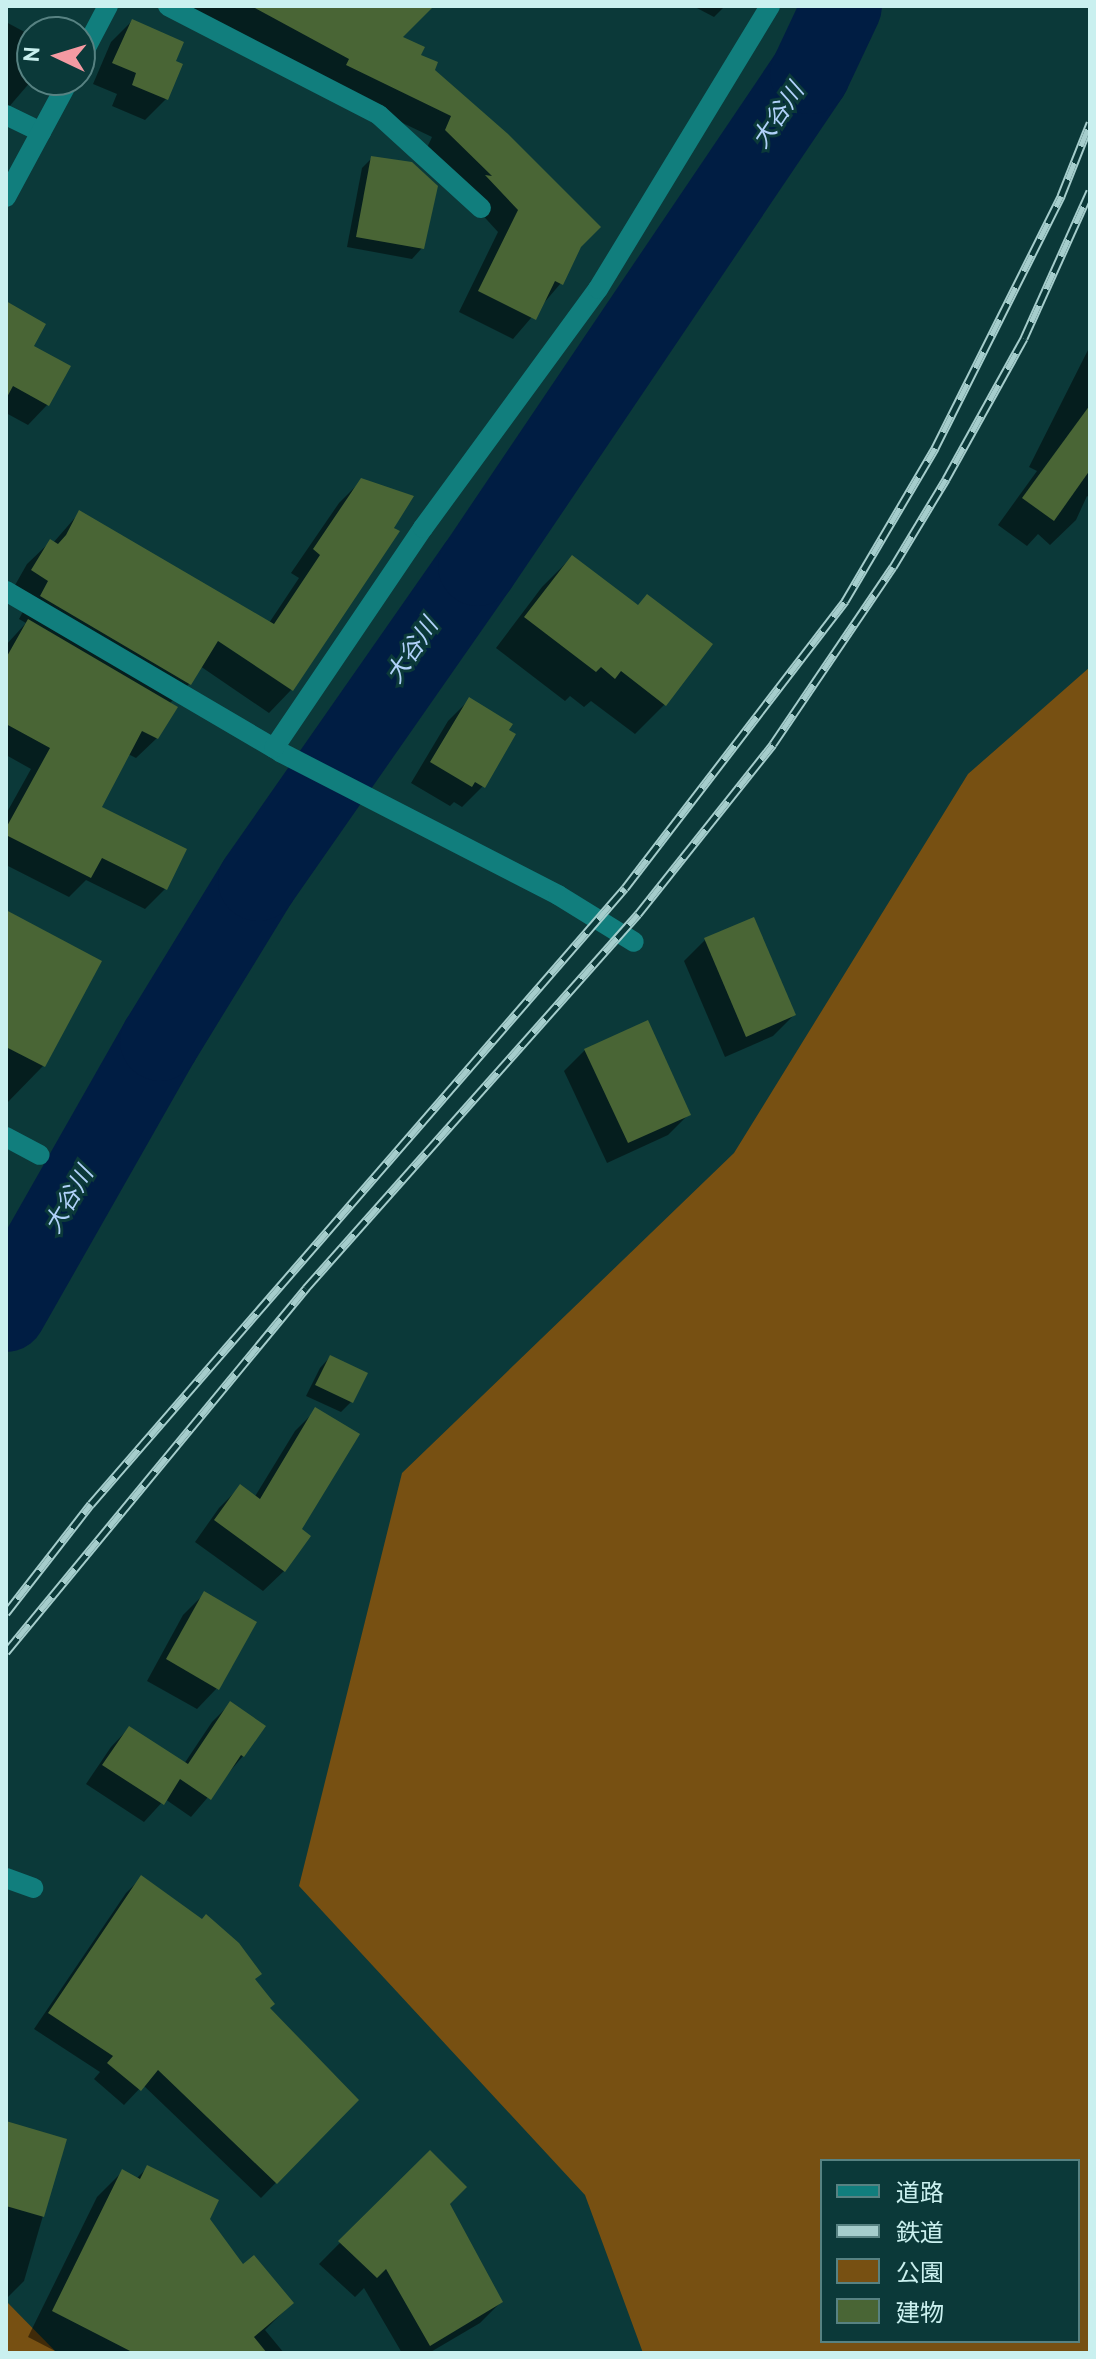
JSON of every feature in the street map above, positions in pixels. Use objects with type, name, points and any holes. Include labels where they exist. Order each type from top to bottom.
[{"type":"street","points":[[96,29],[108,6]]},
{"type":"street","points":[[168,6],[379,115],[481,208]]},
{"type":"street","points":[[277,750],[439,505],[598,289],[770,6]]},
{"type":"street","points":[[6,197],[60,96]]},
{"type":"street","points":[[6,115],[41,132]]},
{"type":"street","points":[[6,591],[277,750],[558,895],[634,942]]},
{"type":"street","points":[[6,1137],[40,1155]]},
{"type":"street","points":[[6,1878],[33,1888]]},
{"type":"green space","points":[[1090,667],[1090,2353],[643,2353],[585,2195],[299,1886],[402,1473],[734,1153],[968,774]]},
{"type":"green space","points":[[6,2301],[57,2353],[6,2353]]},
{"type":"building","points":[[251,6],[434,6],[403,37],[425,47],[421,55],[438,62],[435,70],[508,134],[601,227],[581,247],[563,285],[555,281],[536,320],[478,291],[518,210],[485,175],[492,176],[445,130],[451,116],[346,65],[349,59]]},
{"type":"building","points":[[132,19],[184,42],[176,61],[183,64],[168,100],[132,85],[136,73],[112,63]]},
{"type":"building","points":[[371,156],[412,162],[438,186],[424,249],[356,237]]},
{"type":"building","points":[[6,301],[46,324],[34,346],[71,366],[49,406],[13,386],[6,399]]},
{"type":"building","points":[[1090,405],[1090,470],[1054,521],[1022,498]]},
{"type":"building","points":[[361,478],[414,496],[394,528],[400,531],[293,691],[218,641],[191,685],[40,596],[48,581],[31,570],[50,539],[58,544],[66,535],[79,510],[274,624],[320,555],[313,549]]},
{"type":"building","points":[[572,555],[638,605],[647,594],[713,644],[666,706],[621,671],[615,679],[601,667],[596,672],[524,617]]},
{"type":"building","points":[[28,619],[178,707],[158,739],[142,731],[102,807],[187,849],[167,890],[102,858],[91,878],[6,835],[6,828],[50,748],[6,724],[6,658]]},
{"type":"building","points":[[469,697],[513,724],[509,730],[516,734],[485,788],[475,782],[472,787],[430,762]]},
{"type":"building","points":[[6,910],[102,961],[45,1067],[6,1047]]},
{"type":"building","points":[[754,917],[796,1015],[746,1037],[704,938]]},
{"type":"building","points":[[648,1020],[691,1115],[628,1143],[584,1049]]},
{"type":"building","points":[[330,1355],[368,1373],[353,1403],[315,1385]]},
{"type":"building","points":[[315,1407],[360,1434],[302,1529],[311,1536],[285,1572],[214,1520],[240,1484],[260,1499]]},
{"type":"building","points":[[204,1591],[257,1622],[219,1690],[166,1659]]},
{"type":"building","points":[[230,1701],[266,1726],[244,1757],[241,1755],[211,1800],[180,1779],[164,1805],[102,1765],[129,1726],[188,1764]]},
{"type":"building","points":[[141,1875],[202,1919],[206,1914],[239,1943],[262,1974],[255,1979],[275,2004],[270,2008],[359,2100],[277,2184],[158,2070],[141,2091],[107,2063],[113,2056],[48,2013]]},
{"type":"building","points":[[6,2121],[67,2139],[44,2217],[6,2206]]},
{"type":"building","points":[[430,2150],[467,2187],[450,2204],[503,2302],[430,2346],[386,2269],[377,2278],[338,2241]]},
{"type":"building","points":[[147,2165],[219,2200],[210,2219],[243,2264],[254,2255],[294,2303],[254,2337],[267,2353],[134,2353],[52,2311],[122,2169],[140,2179]]},
{"type":"waterway","name":"大谷川","points":[[6,1312],[160,1041],[258,881],[478,566],[810,74],[842,6]]},
{"type":"railway","points":[[6,1613],[91,1504],[625,888],[845,601],[935,448],[1061,196],[1090,123]]},
{"type":"railway","points":[[6,1652],[306,1288],[638,914],[773,744],[893,567],[946,479],[1024,338],[1090,191]]}]
